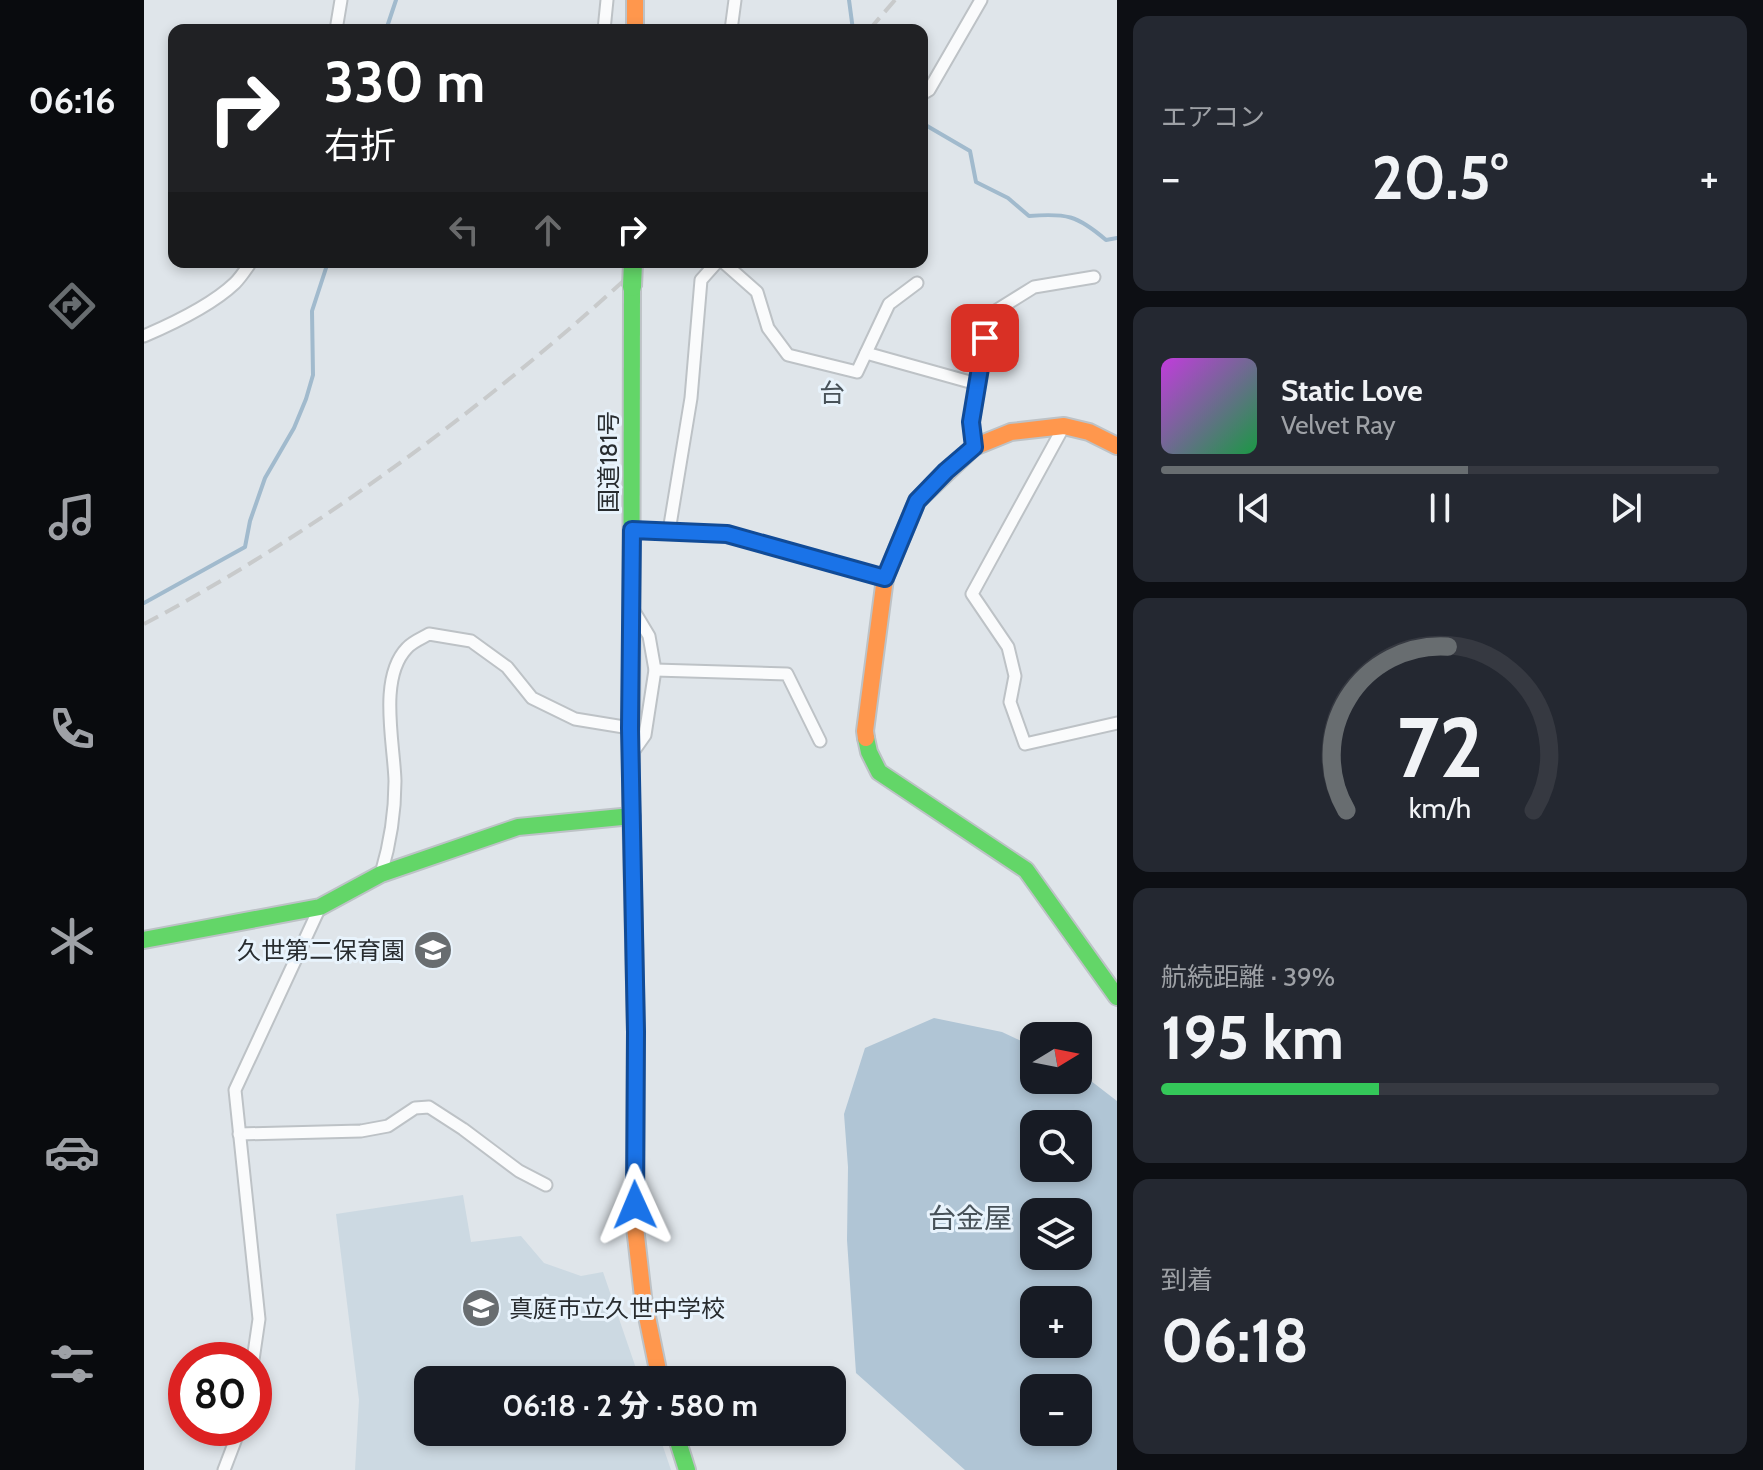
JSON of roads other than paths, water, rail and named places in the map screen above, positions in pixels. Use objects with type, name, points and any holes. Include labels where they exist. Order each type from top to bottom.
[{"type":"main road","points":[[635,0],[635,24]]},
{"type":"main road","name":"国道181号","points":[[633,268],[630,728],[636,1032],[635,1227],[643,1297],[657,1366]]},
{"type":"main road","points":[[1117,446],[1089,432],[1064,426],[1011,432],[974,447],[917,501],[885,578],[865,731],[869,752],[879,772],[1026,870],[1117,997]]},
{"type":"main road","points":[[144,940],[320,907],[381,874],[518,827],[632,816]]},
{"type":"main road","points":[[679,1446],[687,1470]]},
{"type":"street","points":[[337,24],[341,0]]},
{"type":"street","points":[[605,24],[607,0]]},
{"type":"street","points":[[732,24],[735,0]]},
{"type":"street","points":[[928,91],[981,0]]},
{"type":"street","points":[[144,336],[168,326],[215,297],[235,283],[246,268]]},
{"type":"street","points":[[669,531],[691,398],[702,268]]},
{"type":"street","points":[[701,280],[714,268]]},
{"type":"street","points":[[727,268],[757,292],[768,328],[788,355],[857,372],[889,304],[917,283]]},
{"type":"street","points":[[974,447],[971,422],[989,315],[1034,287],[1094,277]]},
{"type":"street","points":[[866,353],[977,384]]},
{"type":"street","points":[[1064,426],[972,594],[1008,647],[1015,676],[1010,702],[1025,744],[1117,723]]},
{"type":"street","points":[[632,530],[727,534],[885,578]]},
{"type":"street","points":[[631,607],[649,636],[655,670],[645,735],[631,755]]},
{"type":"street","points":[[381,874],[391,841],[395,785],[388,706],[393,675],[407,648],[429,634],[471,641],[507,667],[532,698],[575,719],[630,728]]},
{"type":"street","points":[[655,670],[787,674],[820,741]]},
{"type":"street","points":[[256,1342],[259,1319],[254,1251],[235,1090],[320,907]]},
{"type":"street","points":[[239,1134],[361,1131],[388,1126],[415,1108],[429,1107],[519,1171],[546,1185]]},
{"type":"street","points":[[224,1470],[233,1446]]},
{"type":"waterway","points":[[388,24],[396,0]]},
{"type":"waterway","points":[[849,0],[852,24]]},
{"type":"waterway","points":[[928,126],[970,151],[976,182],[1008,198],[1029,216],[1062,216],[1087,225],[1106,240],[1117,238]]},
{"type":"waterway","points":[[144,603],[245,547],[250,521],[265,478],[294,428],[313,375],[312,311],[326,268]]},
{"type":"railway","points":[[874,24],[895,0]]},
{"type":"railway","points":[[144,624],[276,547],[406,459],[529,362],[637,268]]},
{"type":"place","name":"久世第二保育園","points":[[433,950]]},
{"type":"place","name":"真庭市立久世中学校","points":[[481,1308]]},
{"type":"district","name":"台","points":[[832,393]]},
{"type":"district","name":"台金屋","points":[[970,1218]]}]
